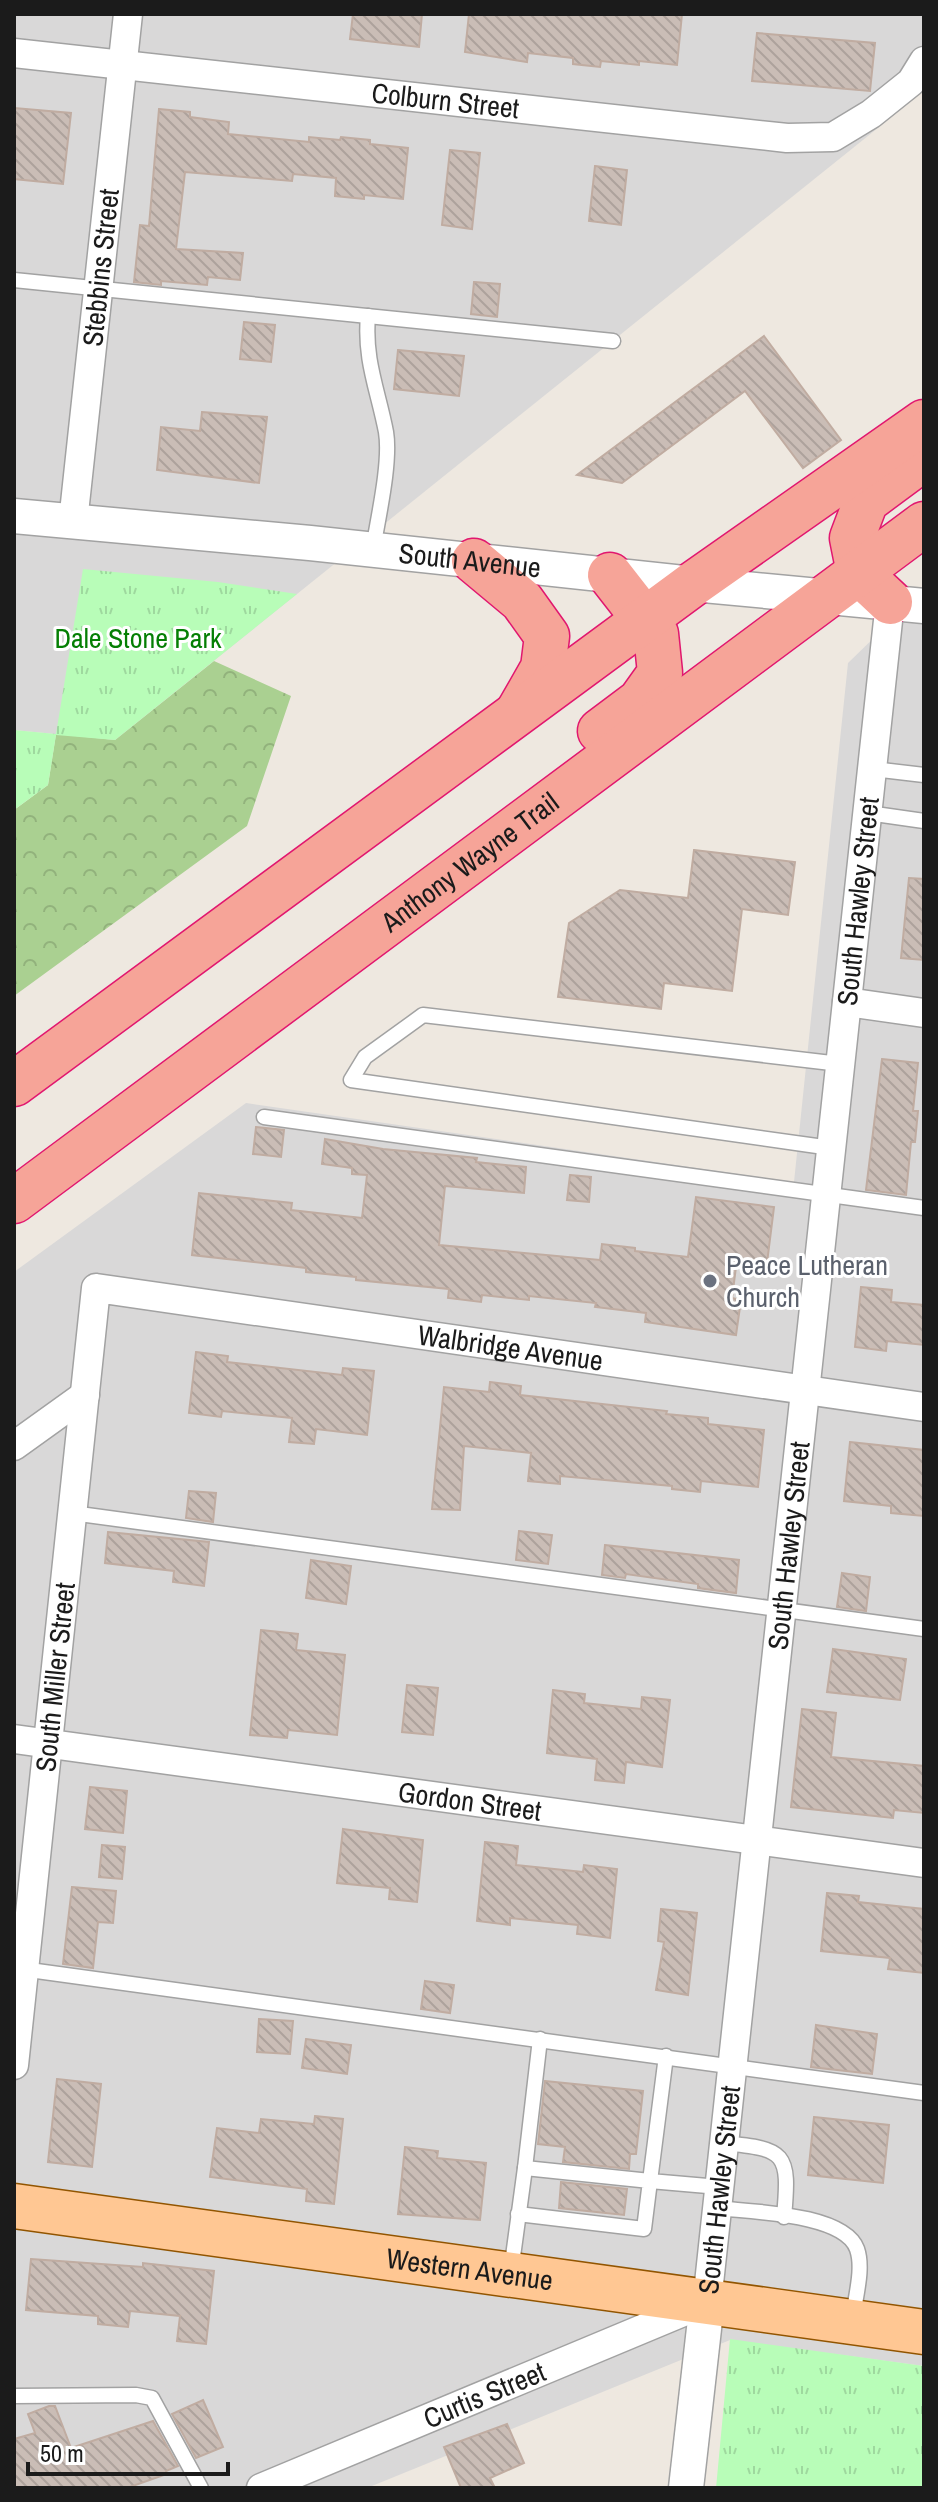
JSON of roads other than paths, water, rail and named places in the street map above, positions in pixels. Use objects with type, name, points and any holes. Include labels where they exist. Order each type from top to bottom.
[{"type":"highway","points":[[14,1084],[646,618],[924,422]]},
{"type":"highway","points":[[907,604],[844,585],[851,541],[866,501],[924,458]]},
{"type":"highway","name":"Anthony Wayne Trail","points":[[14,1201],[924,524]]},
{"type":"highway","points":[[474,561],[522,601],[547,636],[543,668],[518,713]]},
{"type":"highway","points":[[452,875],[482,819],[640,701],[660,673],[656,634],[610,575]]},
{"type":"main road","name":"Western Avenue","points":[[14,2206],[924,2332]]},
{"type":"street","name":"Stebbins Street","points":[[73,522],[128,14]]},
{"type":"street","name":"Colburn Street","points":[[14,53],[787,138],[833,137],[871,114],[911,82],[924,61]]},
{"type":"street","name":"South Avenue","points":[[14,516],[693,584],[844,585]]},
{"type":"street","name":"South Hawley Street","points":[[686,2488],[873,769],[907,604]]},
{"type":"street","points":[[847,1002],[924,1013]]},
{"type":"street","name":"Walbridge Avenue","points":[[96,1288],[924,1407]]},
{"type":"street","name":"South Miller Street","points":[[14,2065],[19,1968],[48,1743],[96,1288]]},
{"type":"street","points":[[14,1446],[85,1395]]},
{"type":"street","name":"Gordon Street","points":[[14,1739],[924,1863]]},
{"type":"street","name":"Curtis Street","points":[[261,2488],[707,2302]]},
{"type":"lane","points":[[14,280],[613,341]]},
{"type":"lane","points":[[368,316],[366,343],[386,435],[373,550]]},
{"type":"lane","points":[[873,769],[924,775]]},
{"type":"lane","points":[[868,813],[924,821]]},
{"type":"lane","points":[[831,1148],[351,1080],[365,1057],[423,1015],[840,1064]]},
{"type":"lane","points":[[264,1117],[924,1208]]},
{"type":"lane","points":[[72,1513],[924,1629]]},
{"type":"lane","points":[[19,1968],[924,2093]]},
{"type":"lane","points":[[510,2275],[540,2039]]},
{"type":"lane","points":[[518,2214],[644,2229],[666,2056]]},
{"type":"lane","points":[[723,2143],[765,2147],[779,2155],[786,2170],[784,2217]]},
{"type":"lane","points":[[525,2168],[650,2181],[784,2217],[822,2221],[843,2232],[856,2247],[859,2266],[852,2322]]},
{"type":"lane","points":[[14,2396],[136,2395],[152,2398],[201,2488]]},
{"type":"place","name":"Peace Lutheran Church","points":[[710,1281]]},
{"type":"park label","name":"Dale Stone Park","points":[[138,638]]}]
